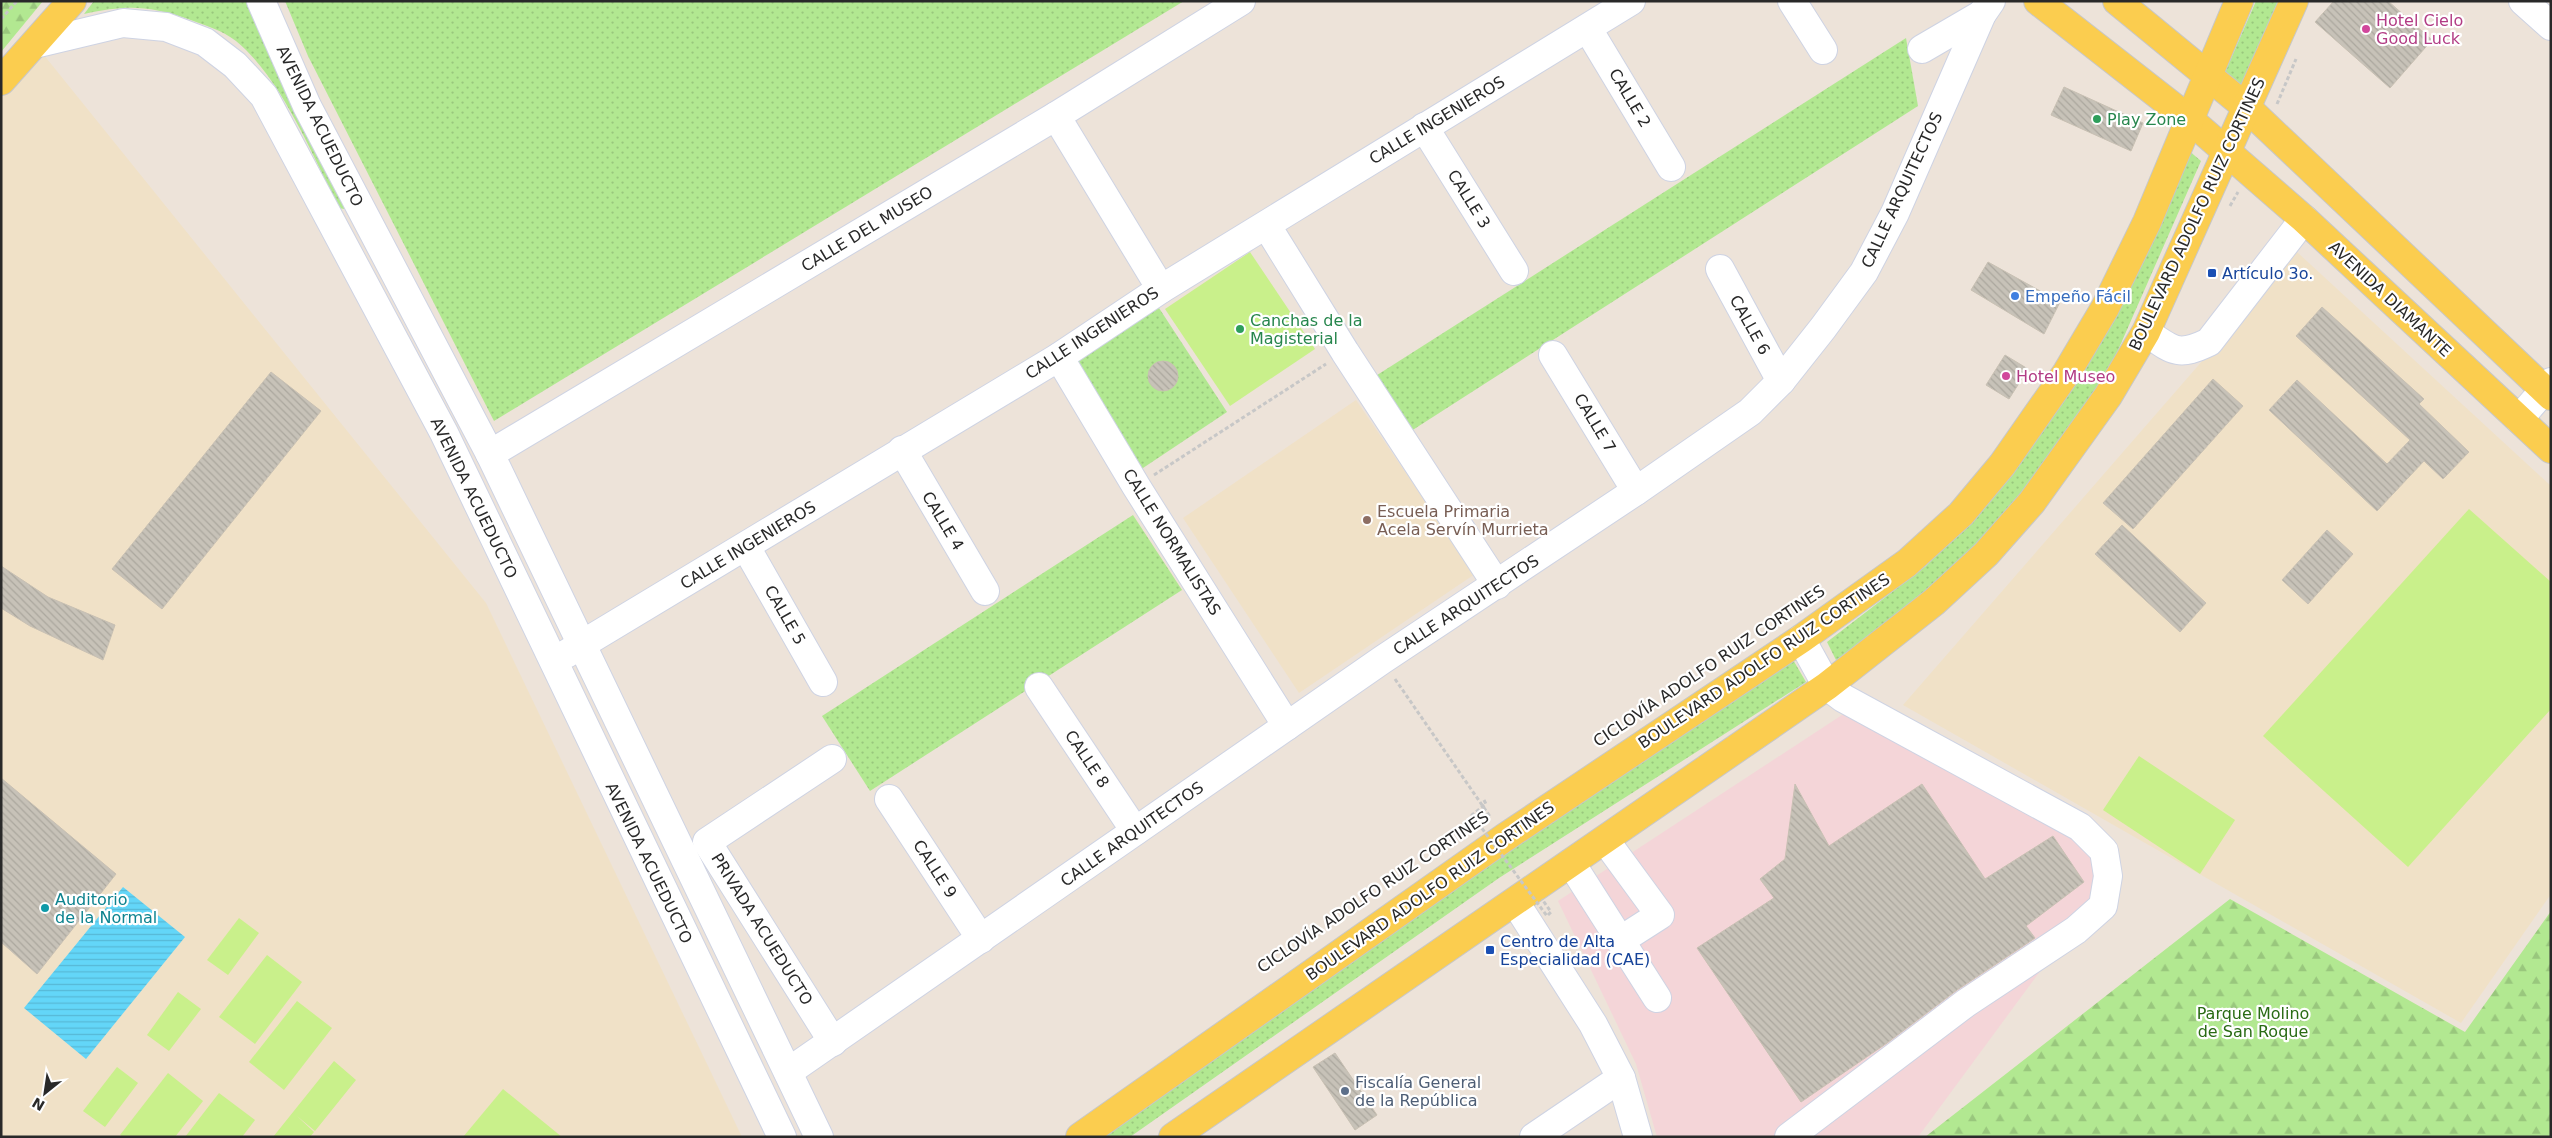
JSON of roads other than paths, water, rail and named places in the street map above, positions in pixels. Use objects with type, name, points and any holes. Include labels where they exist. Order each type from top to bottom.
[{"type":"main road","points":[[1,81],[72,1]]},
{"type":"main road","name":"AVENIDA DIAMANTE","points":[[2038,1],[2189,120],[2304,219],[2551,449]]},
{"type":"main road","points":[[2117,1],[2246,108],[2548,389]]},
{"type":"main road","name":"BOULEVARD ADOLFO RUIZ CORTINES","points":[[1080,1137],[1492,832],[1801,639],[1907,563],[1961,514],[2002,465],[2067,372],[2106,308],[2148,222],[2240,1]]},
{"type":"main road","name":"BOULEVARD ADOLFO RUIZ CORTINES","points":[[1174,1137],[1827,686],[1934,602],[1986,554],[2038,494],[2108,396],[2146,332],[2294,1]]},
{"type":"street","name":"AVENIDA ACUEDUCTO","points":[[261,1],[307,106],[490,454],[819,1137]]},
{"type":"street","name":"CALLE DEL MUSEO","points":[[490,454],[1056,116],[1241,1]]},
{"type":"street","name":"CALLE INGENIEROS","points":[[552,661],[581,646],[746,547],[902,450],[1059,356],[1161,289],[1267,226],[1424,127],[1588,29],[1630,1]]},
{"type":"street","points":[[1792,1],[1823,50]]},
{"type":"street","points":[[2524,1],[2551,26]]},
{"type":"street","points":[[1922,49],[1986,8]]},
{"type":"street","name":"CALLE ARQUITECTOS","points":[[788,1072],[1382,660],[1636,491],[1750,412],[1781,381],[1864,272],[1895,213],[1986,8]]},
{"type":"street","name":"AVENIDA ACUEDUCTO","points":[[35,44],[123,23],[166,27],[205,42],[235,65],[264,96],[444,433],[782,1137]]},
{"type":"street","name":"CALLE 2","points":[[1588,29],[1672,167]]},
{"type":"street","points":[[1056,116],[1161,289]]},
{"type":"street","name":"CALLE 3","points":[[1424,127],[1514,271]]},
{"type":"street","points":[[334,228],[364,213]]},
{"type":"street","points":[[2146,332],[2168,348],[2188,352],[2209,342],[2304,219]]},
{"type":"street","points":[[1267,226],[1345,352],[1497,584]]},
{"type":"street","name":"CALLE 6","points":[[1720,269],[1781,381]]},
{"type":"street","name":"CALLE 7","points":[[1553,355],[1636,491]]},
{"type":"street","name":"CALLE NORMALISTAS","points":[[1059,356],[1136,486],[1287,726]]},
{"type":"street","points":[[2519,419],[2548,389]]},
{"type":"street","points":[[444,433],[472,418]]},
{"type":"street","name":"CALLE 4","points":[[902,450],[985,591]]},
{"type":"street","name":"CALLE 5","points":[[746,547],[823,682]]},
{"type":"street","points":[[1789,1137],[1966,1003],[2076,930],[2103,906],[2108,876],[2104,851],[2080,827],[1869,713],[1827,686],[1801,639]]},
{"type":"street","name":"CALLE 8","points":[[1039,687],[1135,831]]},
{"type":"street","name":"PRIVADA ACUEDUCTO","points":[[832,759],[707,842],[832,1042]]},
{"type":"street","name":"CALLE 9","points":[[889,799],[981,939]]},
{"type":"street","points":[[1605,840],[1660,915],[1621,940]]},
{"type":"street","points":[[1571,863],[1657,998]]},
{"type":"street","points":[[1515,902],[1593,1024],[1621,1078],[1638,1137]]},
{"type":"street","points":[[1534,1137],[1621,1078]]},
{"type":"water","points":[[123,887],[185,937],[86,1059],[24,1008]]},
{"type":"place","name":"Hotel Cielo Good Luck","points":[[2366,29]]},
{"type":"place","name":"Play Zone","points":[[2097,119]]},
{"type":"place","name":"Artículo 3o.","points":[[2212,273]]},
{"type":"place","name":"Empeño Fácil","points":[[2015,296]]},
{"type":"place","name":"Canchas de la Magisterial","points":[[1240,329]]},
{"type":"place","name":"Hotel Museo","points":[[2006,376]]},
{"type":"place","name":"Escuela Primaria Acela Servín Murrieta","points":[[1367,520]]},
{"type":"place","name":"Auditorio de la Normal","points":[[45,908]]},
{"type":"place","name":"Centro de Alta Especialidad (CAE)","points":[[1490,950]]},
{"type":"place","name":"Fiscalía General de la República","points":[[1345,1091]]},
{"type":"park label","name":"Parque Molino de San Roque","points":[[2253,1022]]}]
